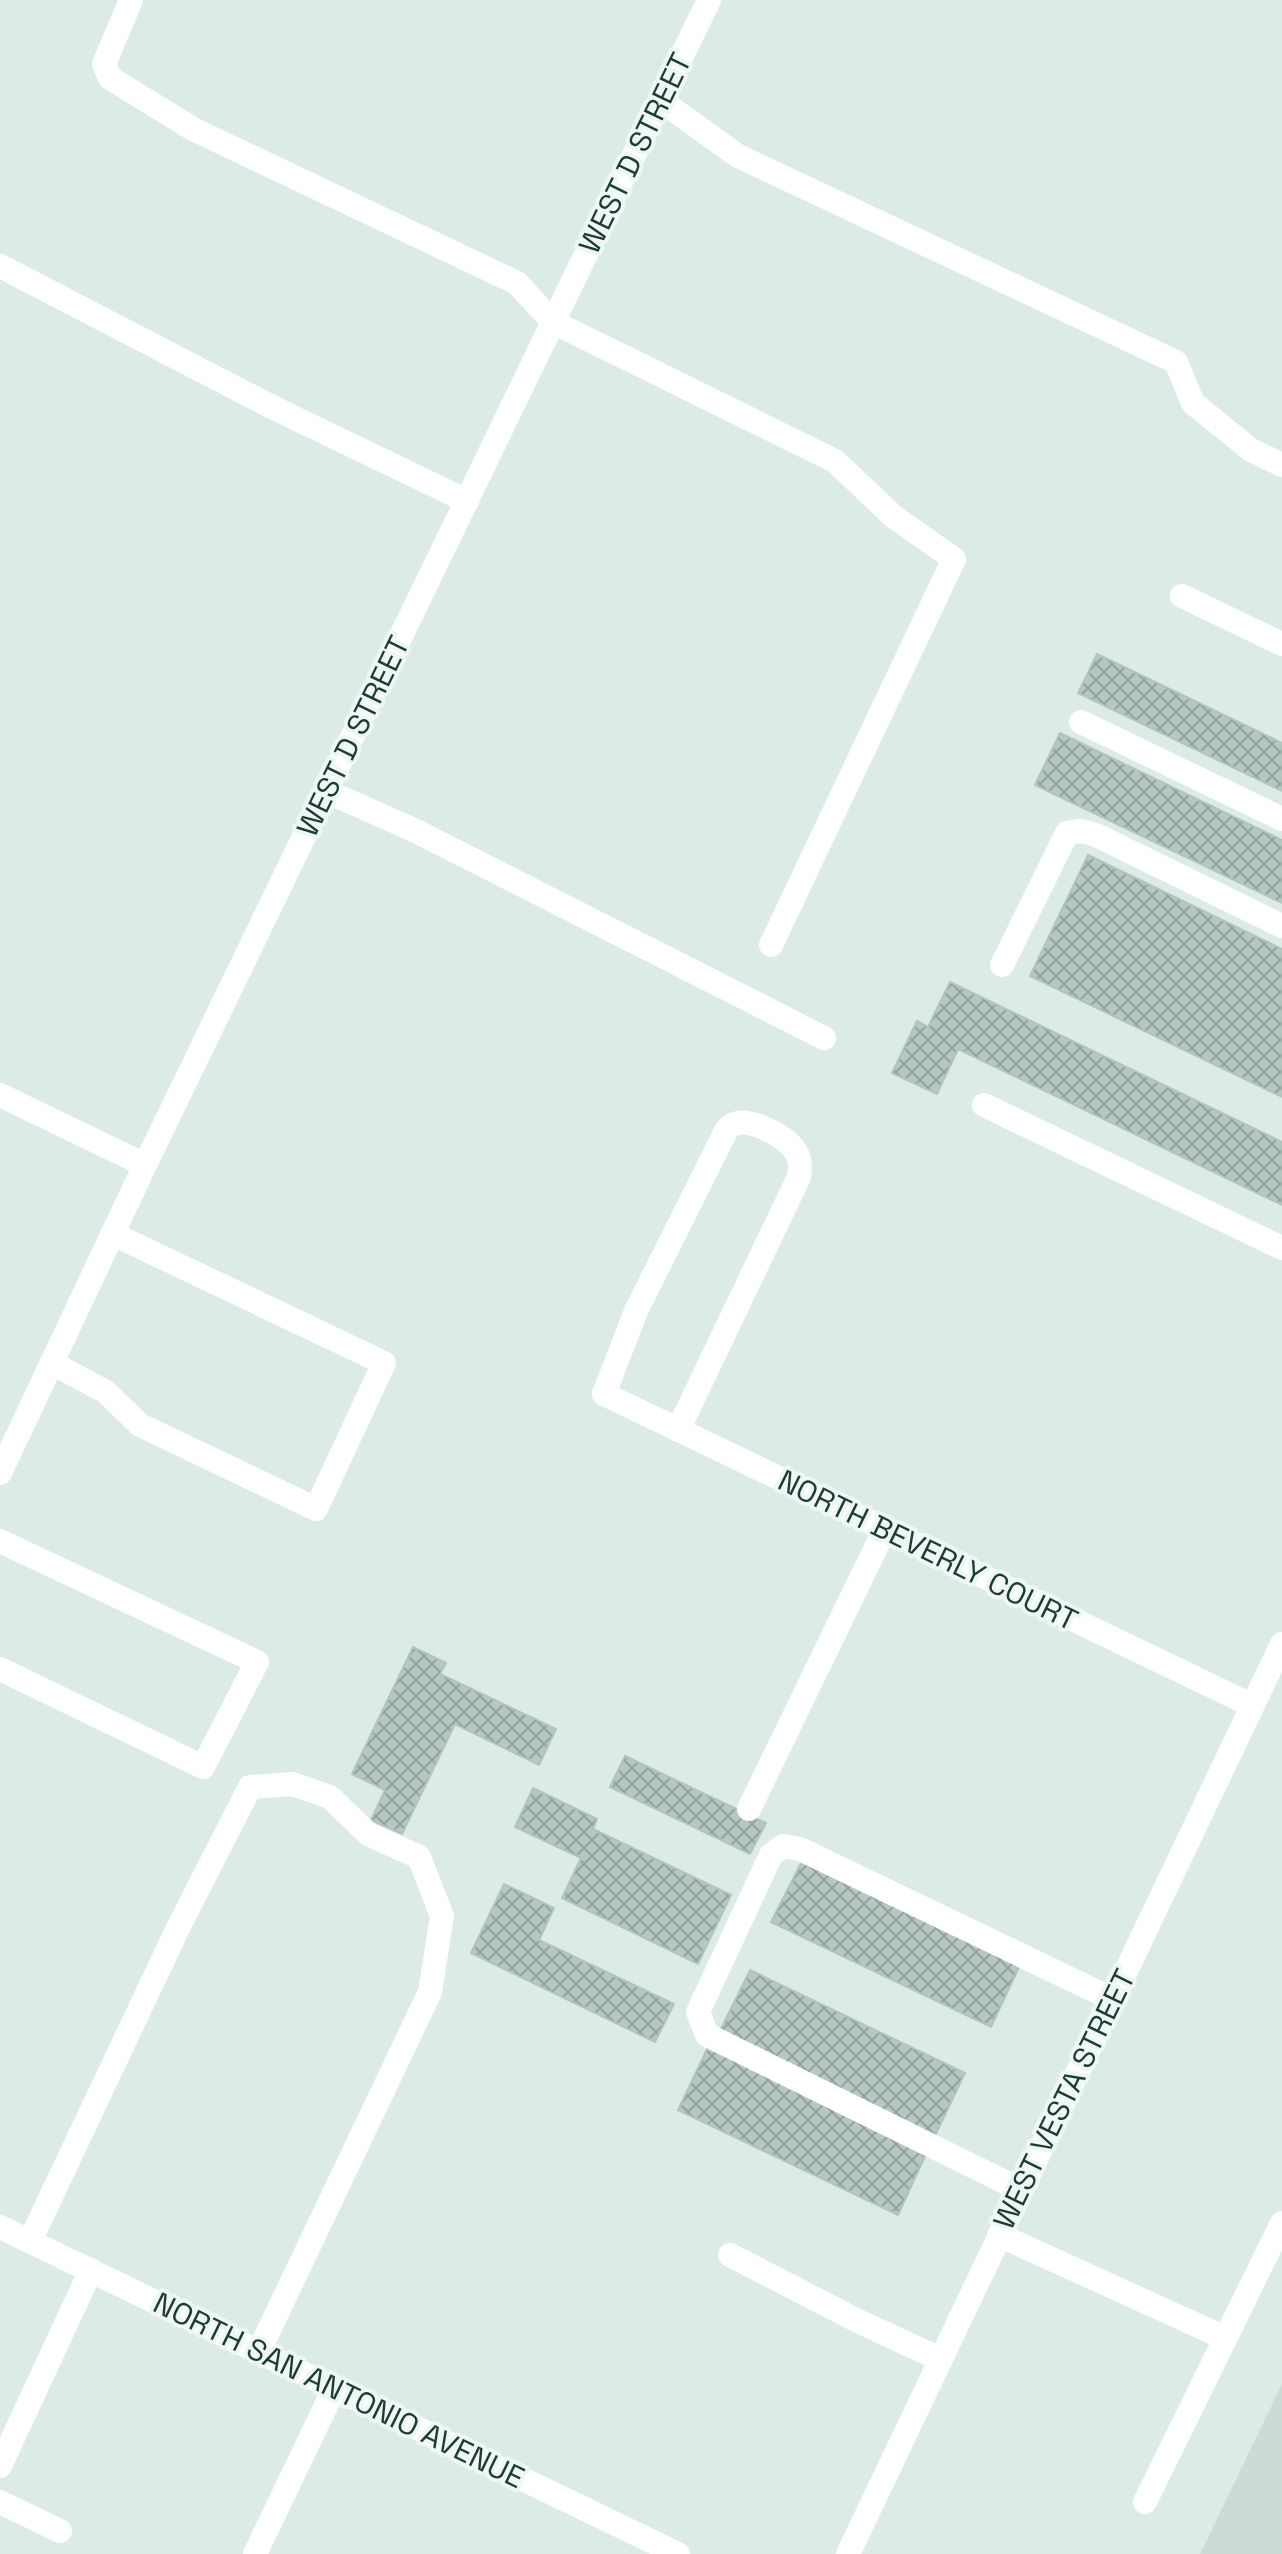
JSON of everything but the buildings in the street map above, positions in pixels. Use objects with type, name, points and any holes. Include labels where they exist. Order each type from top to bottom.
[{"type":"main road","points":[[131,0],[104,64],[110,78],[193,129],[517,283],[553,322],[835,461],[894,517],[954,559],[771,945]]},
{"type":"main road","name":"WEST D STREET","points":[[0,1473],[145,1165],[709,0]]},
{"type":"main road","points":[[660,100],[738,156],[1176,362],[1193,403],[1251,450],[1282,465]]},
{"type":"main road","points":[[0,266],[274,408],[467,501]]},
{"type":"main road","points":[[1182,596],[1282,644]]},
{"type":"main road","points":[[1081,722],[1282,819]]},
{"type":"main road","points":[[326,791],[416,831],[824,1038]]},
{"type":"main road","points":[[1002,965],[1067,833],[1081,831],[1096,835],[1282,926]]},
{"type":"main road","points":[[0,1095],[145,1165]]},
{"type":"main road","points":[[984,1105],[1282,1248]]},
{"type":"main road","name":"NORTH BEVERLY COURT","points":[[678,1430],[799,1177],[799,1156],[794,1148],[787,1141],[751,1124],[735,1123],[722,1139],[636,1311],[604,1394],[678,1430],[1251,1705]]},
{"type":"main road","points":[[52,1363],[106,1392],[140,1425],[316,1509],[384,1363],[113,1234]]},
{"type":"main road","points":[[749,1809],[885,1529]]},
{"type":"main road","points":[[0,1541],[257,1662],[203,1767],[0,1669]]},
{"type":"main road","name":"WEST VESTA STREET","points":[[848,2554],[1282,1644]]},
{"type":"main road","points":[[30,2241],[178,1928],[250,1787],[292,1784],[330,1797],[368,1834],[419,1857],[442,1916],[430,1992],[259,2351]]},
{"type":"main road","points":[[1021,2190],[707,2035],[698,2012],[771,1855],[783,1846],[800,1849],[1112,1999]]},
{"type":"main road","points":[[1145,2502],[1282,2223]]},
{"type":"main road","name":"NORTH SAN ANTONIO AVENUE","points":[[0,2227],[678,2554]]},
{"type":"main road","points":[[999,2235],[1225,2338]]},
{"type":"main road","points":[[730,2255],[940,2359]]},
{"type":"main road","points":[[0,2466],[91,2270]]},
{"type":"main road","points":[[255,2554],[335,2387]]},
{"type":"main road","points":[[0,2502],[60,2531]]},
{"type":"shaded area","points":[[1282,2384],[1282,2554],[1200,2554]]}]
